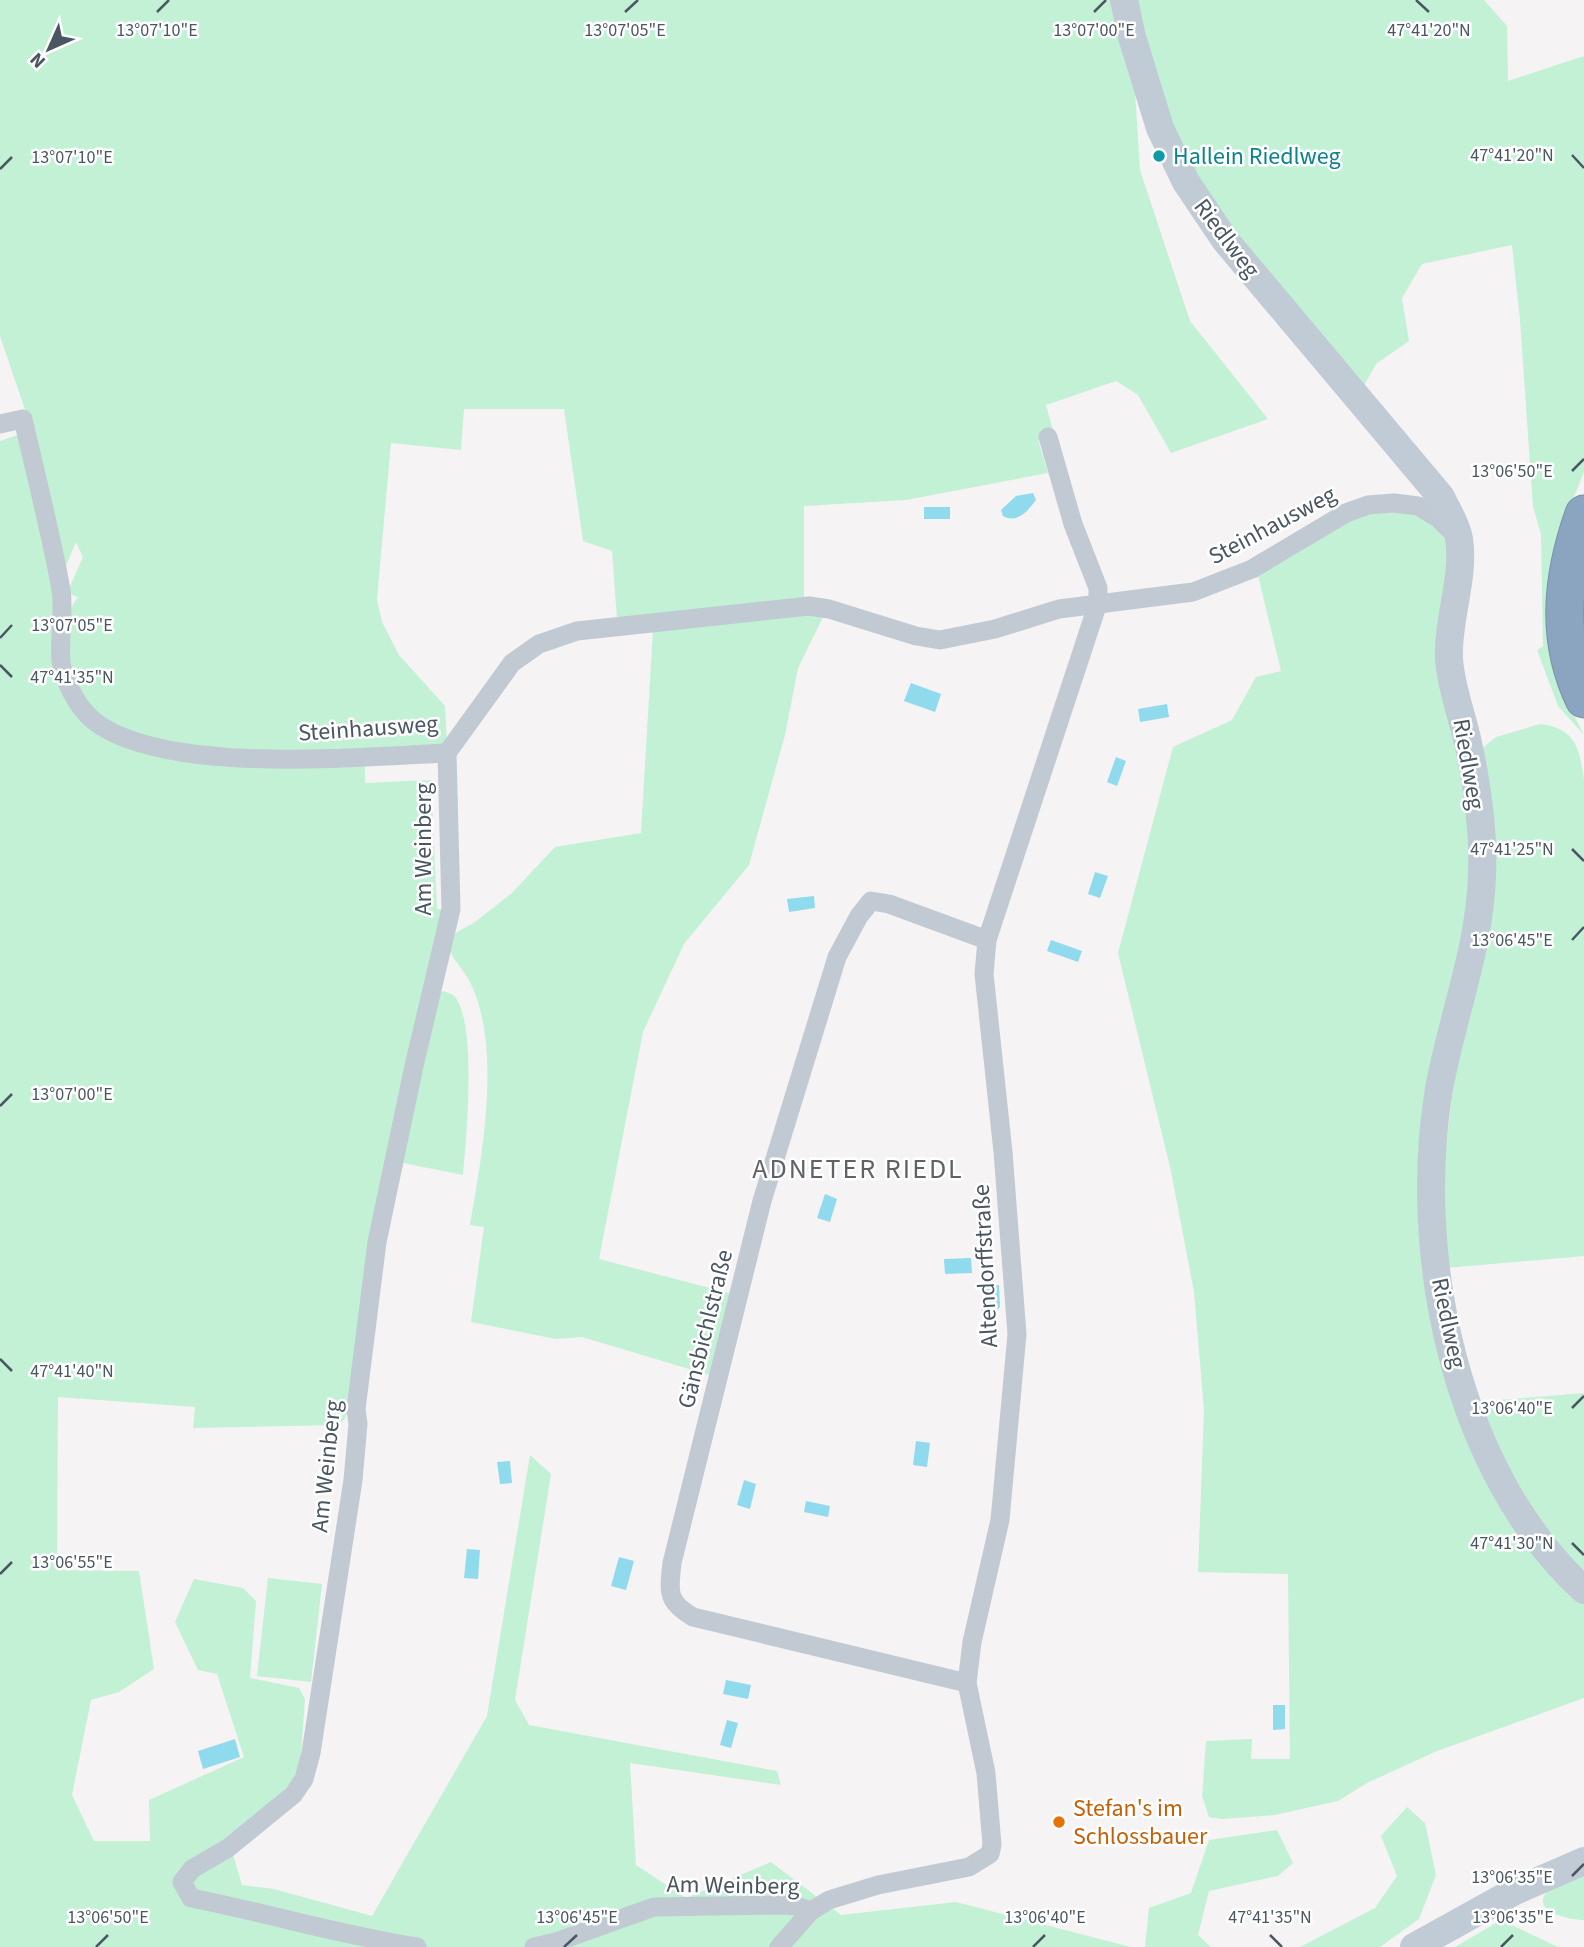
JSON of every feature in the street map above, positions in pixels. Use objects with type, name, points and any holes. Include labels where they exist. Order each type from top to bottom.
[{"type":"highway","points":[[1584,514],[1569,561],[1564,590],[1567,654],[1574,679],[1584,699]]},
{"type":"street","name":"Riedlweg","points":[[1124,0],[1132,37],[1160,128],[1186,182],[1225,240],[1441,497],[1459,538],[1458,580],[1449,658],[1452,684],[1468,743],[1482,874],[1472,952],[1434,1124],[1432,1212],[1437,1263],[1450,1344],[1469,1409],[1487,1452],[1504,1487],[1528,1524],[1552,1556],[1584,1590]]},
{"type":"street","name":"Steinhausweg","points":[[0,424],[23,419],[61,594],[62,671],[78,704],[100,725],[136,742],[170,750],[251,758],[447,753],[512,663],[539,644],[577,631],[809,606],[829,609],[916,636],[940,640],[995,629],[1059,608],[1193,592],[1252,569],[1336,518],[1368,505],[1394,503],[1418,506],[1438,518],[1459,538]]},
{"type":"street","points":[[1048,437],[1073,524],[1098,588],[1098,603]]},
{"type":"street","name":"Altendorffstraße","points":[[811,1911],[829,1900],[878,1885],[969,1867],[990,1854],[992,1845],[986,1773],[967,1683],[972,1642],[1000,1520],[1017,1334],[1004,1163],[984,974],[987,940],[1098,603]]},
{"type":"street","name":"Am Weinberg","points":[[417,1947],[372,1940],[262,1912],[191,1898],[182,1882],[192,1869],[228,1848],[293,1795],[304,1779],[311,1753],[353,1480],[358,1424],[356,1409],[377,1242],[451,909],[447,753]]},
{"type":"street","name":"Gänsbichlstraße","points":[[967,1683],[693,1617],[678,1608],[673,1602],[670,1590],[671,1563],[761,1201],[837,957],[859,916],[871,901],[889,904],[987,940]]},
{"type":"street","points":[[1414,1947],[1515,1891],[1584,1861]]},
{"type":"street","name":"Am Weinberg","points":[[534,1947],[654,1907],[785,1905],[811,1911]]},
{"type":"street","points":[[779,1947],[811,1911]]},
{"type":"green space","points":[[0,0],[1119,0],[1133,59],[1140,170],[1190,321],[1268,419],[1171,453],[1138,395],[1116,381],[1046,405],[1054,434],[1038,440],[1048,473],[906,500],[804,506],[804,597],[617,619],[612,551],[583,541],[564,409],[464,409],[461,450],[391,443],[377,599],[382,622],[399,655],[445,706],[447,745],[351,751],[223,749],[139,735],[109,723],[88,705],[75,681],[70,663],[68,622],[70,610],[78,597],[67,593],[83,557],[76,542],[53,596],[55,654],[60,685],[70,705],[90,728],[113,741],[168,757],[258,766],[365,765],[365,783],[431,780],[437,909],[444,909],[410,1050],[372,1246],[352,1403],[344,1420],[336,1425],[193,1428],[195,1407],[58,1397],[57,1570],[139,1571],[154,1669],[119,1692],[91,1700],[72,1795],[94,1841],[150,1841],[149,1800],[244,1757],[217,1674],[198,1670],[175,1622],[194,1579],[243,1588],[256,1601],[250,1678],[299,1688],[305,1699],[300,1771],[274,1802],[229,1841],[242,1885],[274,1889],[372,1916],[487,1716],[530,1455],[551,1474],[515,1700],[529,1725],[777,1771],[781,1785],[630,1763],[636,1865],[686,1898],[771,1862],[841,1915],[956,1902],[1131,1947],[0,1947],[0,441],[32,430],[0,336]]},
{"type":"green space","points":[[1129,0],[1484,0],[1507,26],[1508,81],[1584,56],[1584,472],[1561,529],[1567,701],[1584,735],[1558,706],[1537,650],[1543,646],[1541,534],[1533,507],[1512,245],[1422,264],[1402,298],[1409,341],[1376,364],[1359,395],[1188,173]]},
{"type":"green space","points":[[1407,512],[1436,528],[1452,556],[1461,756],[1477,877],[1428,1127],[1461,1407],[1584,1596],[1584,1698],[1437,1751],[1367,1783],[1338,1801],[1275,1815],[1222,1819],[1209,1817],[1202,1796],[1206,1741],[1252,1739],[1251,1759],[1290,1759],[1288,1574],[1198,1572],[1204,1410],[1194,1292],[1171,1171],[1118,953],[1173,747],[1232,720],[1256,677],[1281,671],[1258,575],[1343,522],[1373,513]]},
{"type":"green space","points":[[795,613],[823,617],[798,668],[785,735],[749,865],[684,944],[643,1032],[599,1259],[729,1293],[730,1298],[709,1375],[582,1337],[556,1339],[471,1322],[484,1227],[470,1225],[487,1103],[486,1040],[471,984],[450,952],[452,935],[475,922],[512,893],[555,847],[641,833],[653,630]]},
{"type":"green space","points":[[1540,724],[1552,726],[1569,735],[1578,750],[1584,781],[1584,1256],[1446,1268],[1438,1205],[1463,1014],[1479,751],[1496,737]]},
{"type":"green space","points":[[443,991],[453,995],[461,1008],[466,1028],[468,1080],[463,1175],[398,1162],[437,995]]},
{"type":"green space","points":[[1584,1393],[1584,1580],[1539,1529],[1475,1402]]},
{"type":"green space","points":[[268,1578],[322,1584],[311,1682],[257,1676]]},
{"type":"green space","points":[[1407,1807],[1425,1823],[1436,1875],[1419,1919],[1380,1947],[1300,1947],[1375,1908],[1397,1876],[1381,1836]]},
{"type":"green space","points":[[1277,1830],[1293,1863],[1278,1876],[1209,1891],[1198,1935],[1211,1947],[1145,1947],[1149,1908],[1191,1893],[1209,1840]]},
{"type":"green space","points":[[1584,1873],[1584,1920],[1561,1916],[1547,1909],[1543,1904],[1544,1897],[1552,1887]]},
{"type":"green space","points":[[1501,1920],[1558,1947],[1455,1947]]},
{"type":"water","points":[[1033,493],[1036,500],[1022,515],[1013,518],[1003,516],[1001,510],[1016,496]]},
{"type":"water","points":[[924,507],[950,507],[950,519],[924,519]]},
{"type":"water","points":[[911,683],[941,694],[935,712],[904,701]]},
{"type":"water","points":[[1167,704],[1169,717],[1140,722],[1138,709]]},
{"type":"water","points":[[1116,757],[1126,761],[1117,786],[1107,782]]},
{"type":"water","points":[[1095,872],[1108,876],[1100,898],[1088,894]]},
{"type":"water","points":[[814,896],[815,908],[789,912],[787,899]]},
{"type":"water","points":[[1051,940],[1082,951],[1078,962],[1047,951]]},
{"type":"water","points":[[825,1194],[837,1199],[830,1222],[817,1218]]},
{"type":"water","points":[[971,1258],[972,1273],[945,1274],[944,1259]]},
{"type":"water","points":[[999,1285],[1000,1307],[982,1313],[981,1304],[987,1286]]},
{"type":"water","points":[[916,1441],[930,1443],[927,1467],[913,1465]]},
{"type":"water","points":[[510,1461],[512,1483],[500,1484],[497,1462]]},
{"type":"water","points":[[744,1480],[756,1484],[750,1509],[737,1505]]},
{"type":"water","points":[[806,1501],[830,1506],[828,1517],[804,1512]]},
{"type":"water","points":[[467,1549],[480,1550],[478,1579],[464,1578]]},
{"type":"water","points":[[619,1557],[634,1561],[626,1590],[611,1586]]},
{"type":"water","points":[[726,1680],[751,1685],[748,1699],[723,1694]]},
{"type":"water","points":[[1273,1705],[1285,1705],[1285,1729],[1273,1730]]},
{"type":"water","points":[[727,1720],[738,1723],[731,1748],[720,1745]]},
{"type":"water","points":[[235,1739],[240,1757],[203,1769],[198,1751]]},
{"type":"place","name":"Hallein Riedlweg","points":[[1159,156]]},
{"type":"place","name":"Stefan's im Schlossbauer","points":[[1059,1822]]},
{"type":"district","name":"ADNETER RIEDL","points":[[858,1168]]}]
